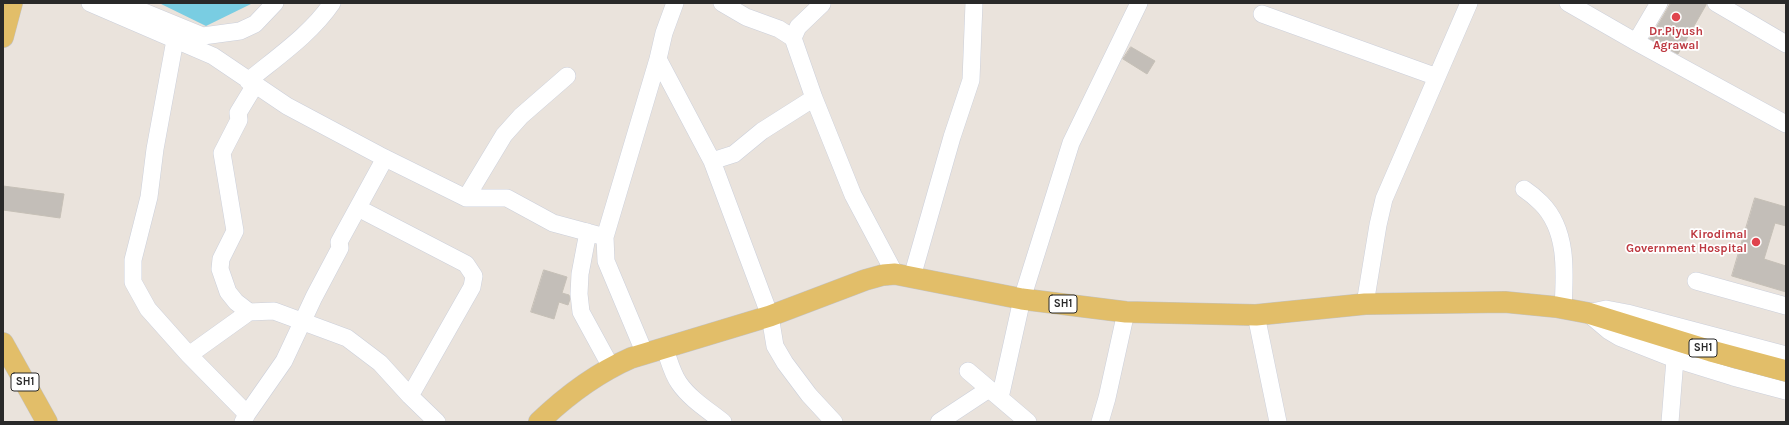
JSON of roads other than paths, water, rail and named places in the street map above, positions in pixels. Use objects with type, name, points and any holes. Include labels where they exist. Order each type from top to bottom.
[{"type":"main road","points":[[3,37],[12,3]]},
{"type":"main road","name":"SH1","points":[[539,422],[568,396],[612,367],[770,316],[865,280],[883,275],[904,276],[1022,299],[1126,312],[1256,315],[1365,304],[1505,302],[1564,308],[1588,313],[1786,371]]},
{"type":"main road","name":"SH1","points":[[3,343],[47,422]]},
{"type":"street","points":[[90,3],[184,39],[240,31],[255,24],[275,3]]},
{"type":"street","points":[[122,3],[213,56],[287,106],[385,158],[466,198],[507,198],[553,223],[604,237]]},
{"type":"street","points":[[249,312],[236,302],[228,292],[220,270],[221,259],[235,231],[222,153],[239,120],[238,113],[251,83],[323,16],[332,3]]},
{"type":"street","points":[[675,3],[664,33],[658,59],[604,237],[606,261],[655,352],[688,394],[723,422]]},
{"type":"street","points":[[722,3],[746,17],[779,29],[792,38],[814,98],[853,195],[904,276]]},
{"type":"street","points":[[904,276],[971,80],[974,3]]},
{"type":"street","points":[[939,422],[994,394],[1071,143],[1139,3]]},
{"type":"street","points":[[1365,304],[1378,225],[1384,199],[1469,3]]},
{"type":"street","points":[[1568,3],[1786,124]]},
{"type":"street","points":[[1636,42],[1659,3]]},
{"type":"street","points":[[1716,3],[1786,44]]},
{"type":"street","points":[[792,38],[798,27],[822,4]]},
{"type":"street","points":[[1262,14],[1437,77]]},
{"type":"street","points":[[184,39],[155,149],[149,197],[132,260],[133,282],[148,309],[245,418],[284,361],[314,297],[340,248],[340,242],[385,158]]},
{"type":"street","points":[[658,59],[712,161],[770,316],[775,346],[785,363],[809,395],[834,422]]},
{"type":"street","points":[[466,198],[504,135],[521,116],[567,76]]},
{"type":"street","points":[[712,161],[734,154],[762,131],[814,98]]},
{"type":"street","points":[[1524,189],[1542,203],[1556,224],[1565,256],[1564,308]]},
{"type":"street","points":[[358,208],[466,264],[474,276],[472,287],[410,396]]},
{"type":"street","points":[[588,232],[580,274],[579,294],[581,312],[612,367]]},
{"type":"street","points":[[1696,281],[1786,306]]},
{"type":"street","points":[[1588,313],[1606,308],[1786,355]]},
{"type":"street","points":[[189,355],[249,312],[274,311],[347,338],[380,363],[410,396],[437,422]]},
{"type":"street","points":[[1100,422],[1107,398],[1126,312]]},
{"type":"street","points":[[1588,313],[1608,331],[1619,337],[1675,359],[1786,391]]},
{"type":"street","points":[[1256,315],[1278,422]]},
{"type":"street","points":[[1670,422],[1675,359]]},
{"type":"street","points":[[968,371],[1028,422]]},
{"type":"water","points":[[159,3],[253,3],[206,26]]},
{"type":"place","name":"Dr.Piyush Agrawal","points":[[1676,17]]},
{"type":"place","name":"Kirodimal Government Hospital","points":[[1756,242]]}]
